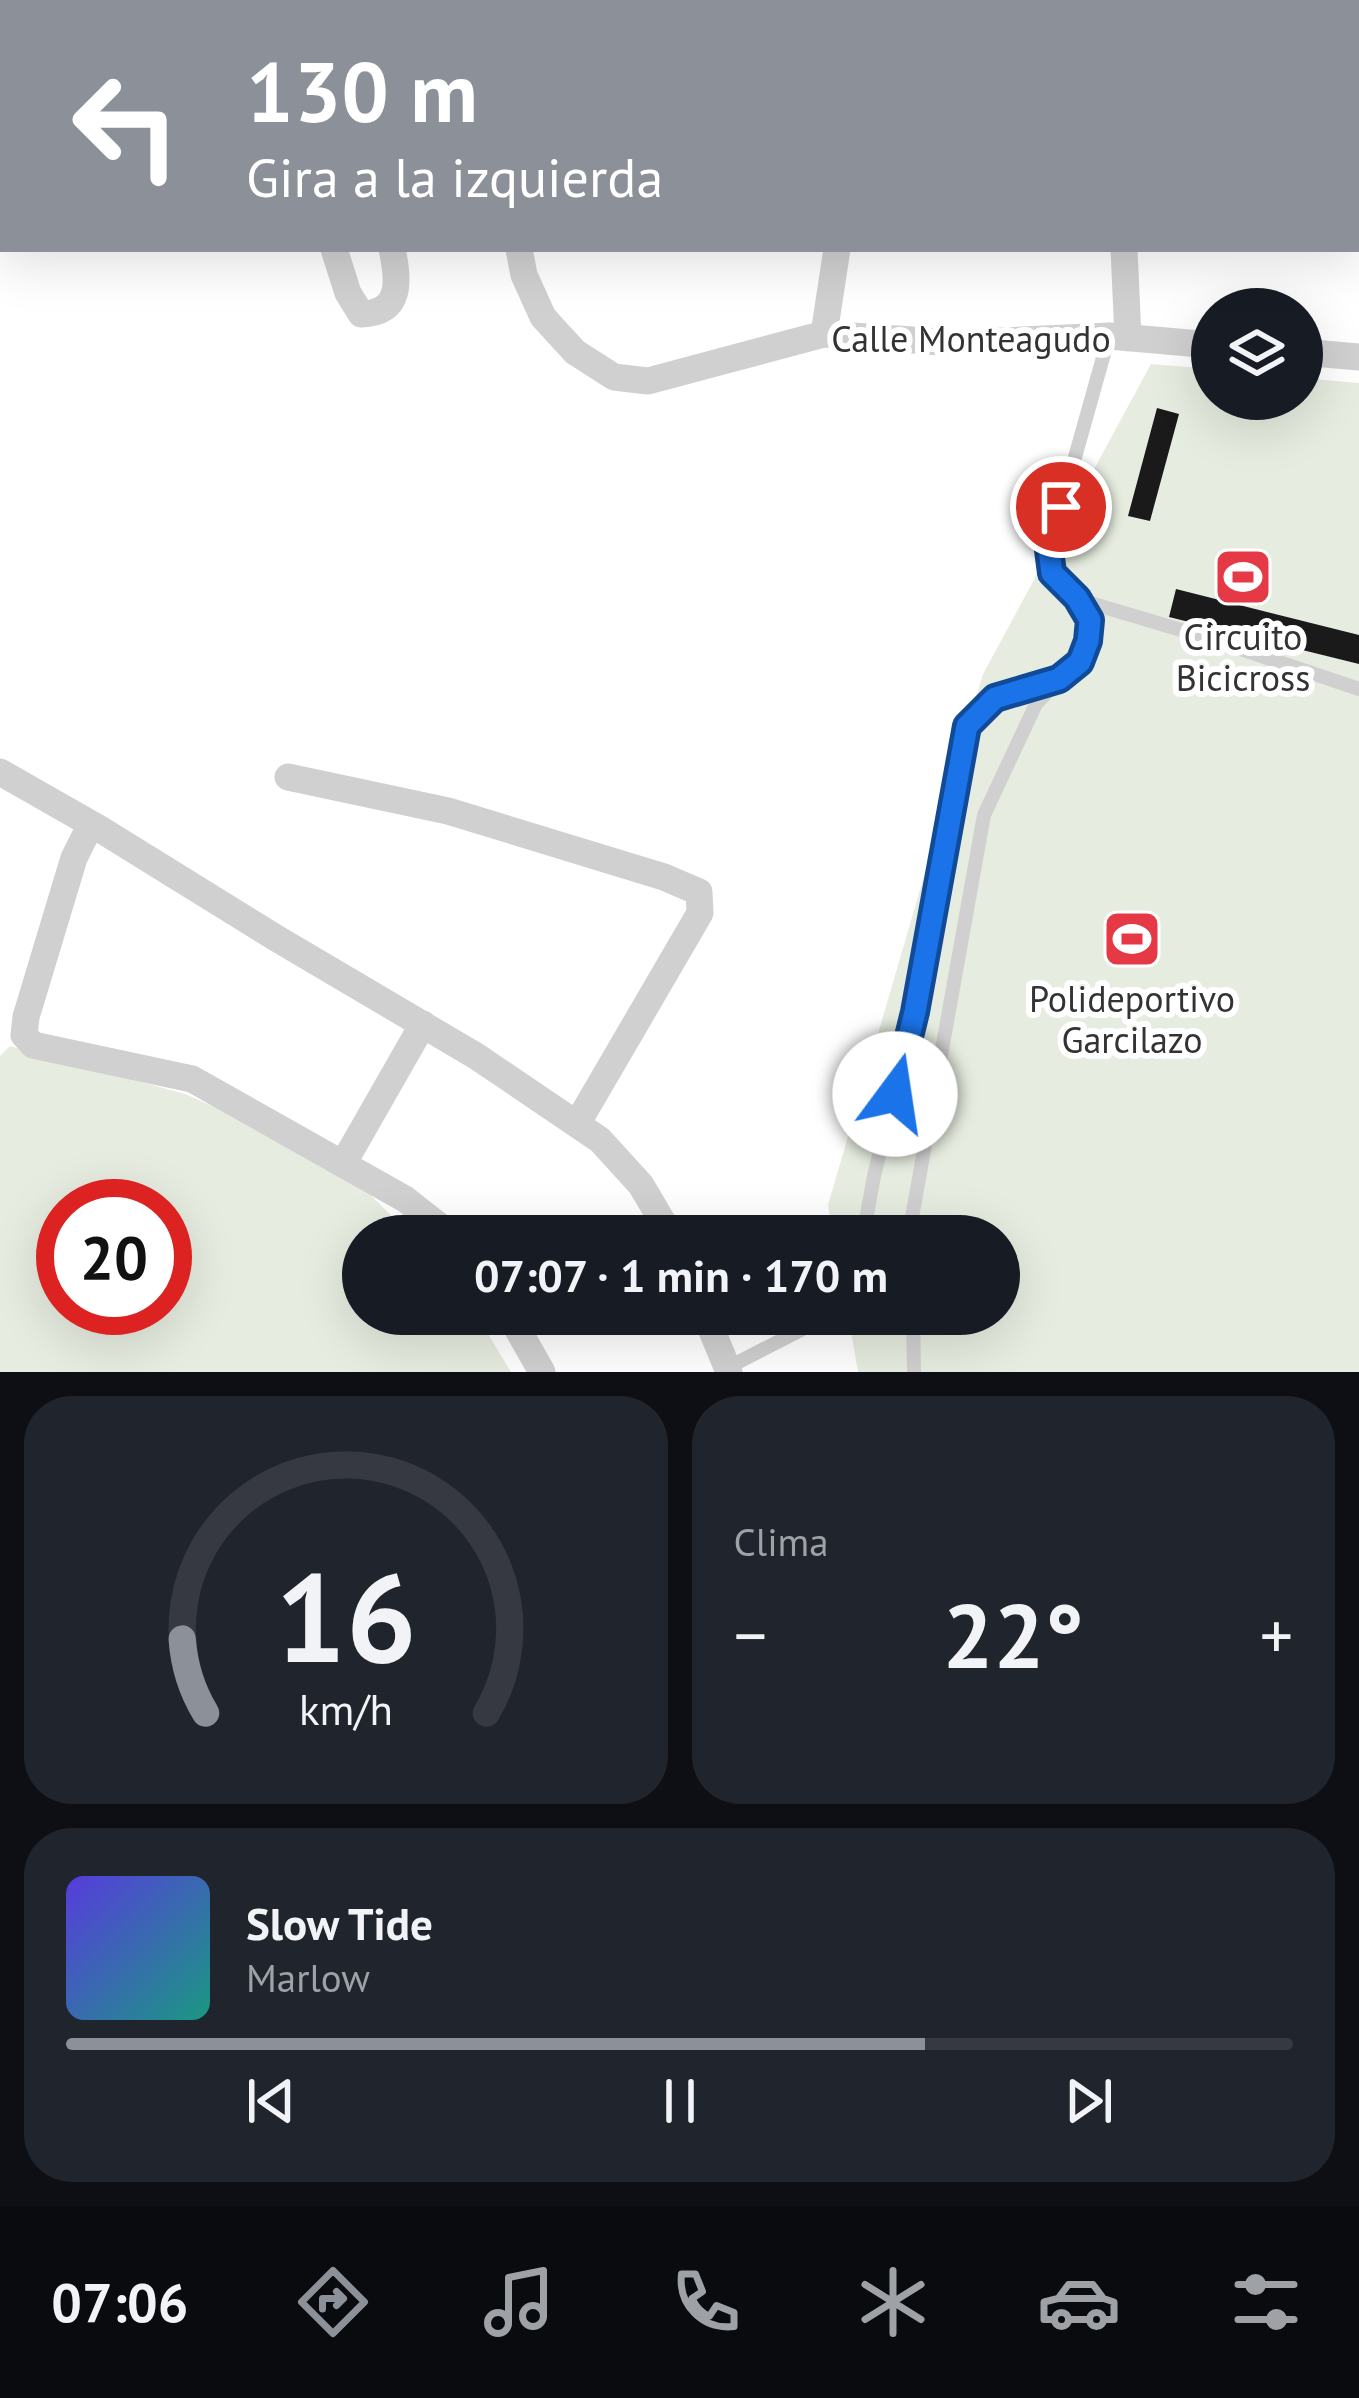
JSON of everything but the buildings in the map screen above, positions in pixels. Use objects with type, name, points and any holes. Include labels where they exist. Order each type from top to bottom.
[{"type":"street","points":[[335,252],[348,293],[361,314],[378,313],[392,302],[398,276],[393,252]]},
{"type":"street","name":"Calle Monteagudo","points":[[520,252],[524,275],[543,317],[575,352],[614,377],[648,381],[824,334],[956,343],[1119,337],[1191,343]]},
{"type":"street","points":[[824,334],[837,252]]},
{"type":"street","points":[[1119,337],[1124,252]]},
{"type":"street","points":[[1323,354],[1359,357]]},
{"type":"street","points":[[0,772],[476,1056],[600,1140],[641,1185],[659,1215]]},
{"type":"street","points":[[288,776],[448,811],[699,892],[700,913],[577,1124]]},
{"type":"street","points":[[91,824],[74,858],[24,1036],[33,1045],[192,1078],[425,1215]]},
{"type":"street","points":[[343,1164],[423,1024]]},
{"type":"street","points":[[521,1335],[542,1372]]},
{"type":"street","points":[[714,1335],[728,1370]]},
{"type":"lane","points":[[911,1215],[984,815],[1036,704],[1080,662],[1088,641],[1090,620],[1077,598],[1052,573],[1049,550],[1119,337]]},
{"type":"lane","points":[[1077,598],[1359,689]]},
{"type":"lane","points":[[867,1215],[915,1012],[967,726],[995,698],[1059,679]]},
{"type":"lane","points":[[728,1370],[793,1335]]},
{"type":"lane","points":[[913,1335],[914,1372]]},
{"type":"shaded area","name":"Polideportivo Garcilazo","points":[[1151,364],[1191,367],[1191,420],[1323,420],[1323,380],[1359,383],[1359,1372],[858,1372],[852,1335],[1020,1335],[1020,1215],[830,1215],[828,1205],[983,674]]},
{"type":"shaded area","points":[[10,1046],[185,1094],[334,1159],[391,1215],[342,1215],[342,1335],[489,1335],[511,1372],[0,1372],[0,1056]]},
{"type":"place","name":"Circuito Bicicross","points":[[1243,577]]},
{"type":"place","name":"Polideportivo Garcilazo","points":[[1132,939]]},
{"type":"route","points":[[895,1094],[915,1012],[967,726],[995,698],[1059,679],[1080,662],[1088,641],[1090,620],[1077,598],[1052,573],[1049,550],[1061,507]]}]
